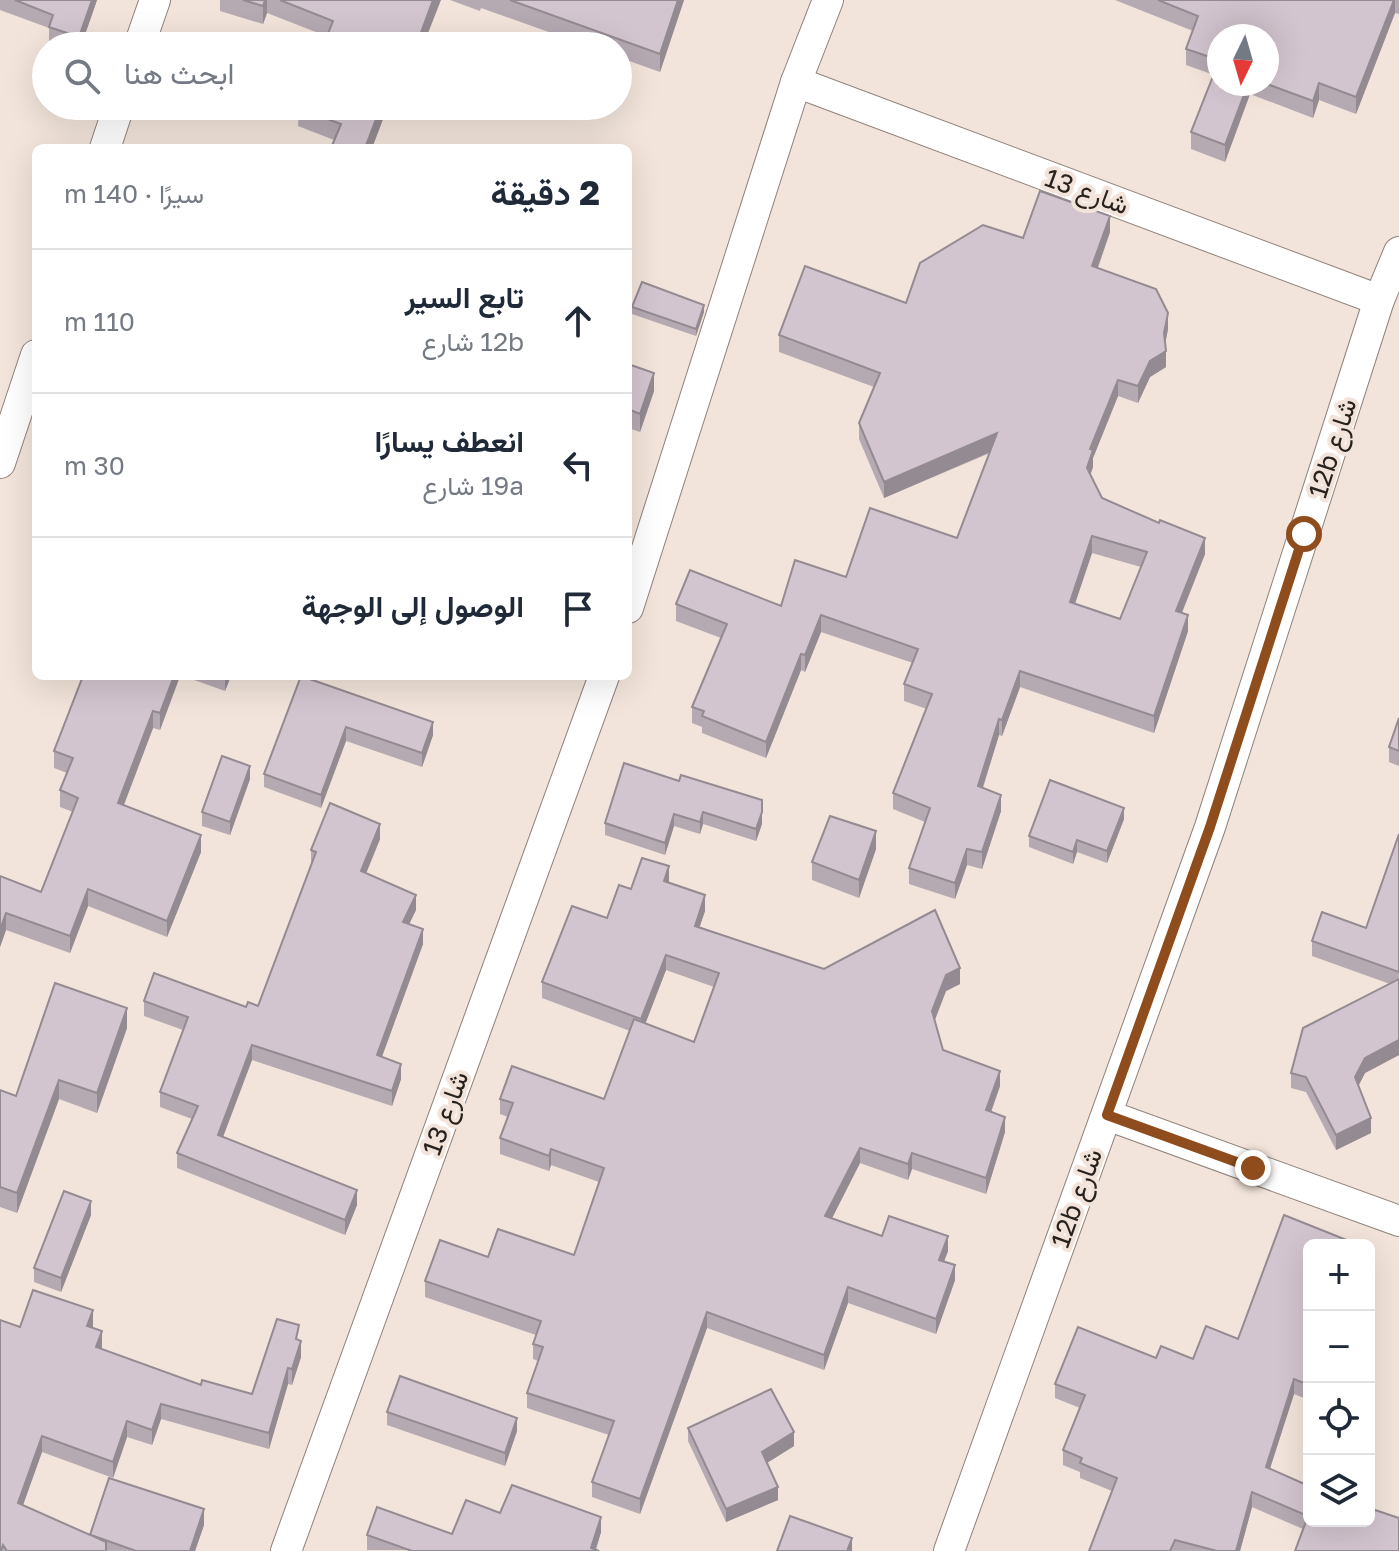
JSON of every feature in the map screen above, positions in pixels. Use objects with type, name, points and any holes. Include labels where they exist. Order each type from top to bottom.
[{"type":"street","points":[[144,32],[155,0]]},
{"type":"street","points":[[632,595],[796,82],[828,0]]},
{"type":"street","name":"شارع 13","points":[[796,82],[1379,300]]},
{"type":"street","points":[[106,144],[114,120]]},
{"type":"street","name":"12b شارع","points":[[949,1551],[1210,827],[1379,300],[1399,252]]},
{"type":"street","points":[[0,463],[32,367]]},
{"type":"street","name":"شارع 13","points":[[286,1551],[603,680]]},
{"type":"street","points":[[1107,1115],[1399,1221]]},
{"type":"building","points":[[15,0],[92,0],[81,32],[64,32],[49,27],[53,15]]},
{"type":"building","points":[[243,0],[265,0],[263,6]]},
{"type":"building","points":[[280,0],[433,0],[421,32],[329,32],[333,21]]},
{"type":"building","points":[[510,0],[678,0],[660,54],[632,44],[632,32],[599,32]]},
{"type":"building","points":[[1158,0],[1394,0],[1356,97],[1319,83],[1313,101],[1279,88],[1279,24],[1207,24],[1207,56],[1186,49],[1198,16]]},
{"type":"building","points":[[1207,91],[1207,96],[1243,96],[1225,145],[1191,132]]},
{"type":"building","points":[[330,120],[376,120],[367,144],[333,144],[341,124]]},
{"type":"building","points":[[1040,191],[1110,216],[1092,266],[1156,289],[1168,313],[1164,333],[1166,351],[1150,361],[1138,386],[1118,380],[1090,449],[1093,450],[1087,468],[1102,498],[1159,523],[1160,520],[1205,538],[1176,611],[1188,615],[1154,716],[1020,671],[1002,720],[999,719],[978,786],[1001,795],[982,852],[967,849],[955,883],[909,868],[930,808],[893,793],[932,694],[904,684],[918,649],[821,615],[805,655],[801,654],[766,742],[702,716],[704,711],[692,707],[727,624],[676,604],[690,570],[781,606],[795,560],[846,577],[870,508],[957,538],[997,433],[884,482],[859,423],[880,373],[779,335],[805,266],[906,303],[920,263],[983,225],[1023,238]],"holes":[[[1092,536],[1147,552],[1120,619],[1070,602]]]},
{"type":"building","points":[[642,282],[704,305],[696,329],[632,307]]},
{"type":"building","points":[[632,365],[654,373],[640,414],[632,411]]},
{"type":"building","points":[[81,680],[172,680],[160,713],[153,711],[118,803],[201,835],[167,921],[88,889],[70,936],[6,913],[0,930],[0,876],[41,892],[78,798],[60,790],[73,758],[54,751]]},
{"type":"building","points":[[299,680],[312,680],[433,722],[422,753],[346,727],[321,795],[264,774]]},
{"type":"building","points":[[1399,718],[1399,751],[1389,747]]},
{"type":"building","points":[[222,756],[250,766],[230,822],[202,812]]},
{"type":"building","points":[[624,763],[679,781],[681,775],[762,800],[762,812],[756,829],[703,812],[700,822],[674,814],[665,843],[605,823]]},
{"type":"building","points":[[1050,780],[1124,808],[1107,851],[1077,840],[1073,852],[1029,836]]},
{"type":"building","points":[[330,803],[380,824],[361,871],[416,895],[403,922],[423,929],[377,1055],[401,1064],[392,1091],[252,1045],[218,1135],[357,1190],[345,1220],[177,1153],[198,1106],[160,1092],[188,1017],[144,1001],[154,973],[246,1007],[248,1002],[258,1006],[316,852],[311,850]]},
{"type":"building","points":[[830,816],[876,831],[859,880],[812,862]]},
{"type":"building","points":[[1399,834],[1399,972],[1312,941],[1322,912],[1366,928]]},
{"type":"building","points":[[642,858],[669,866],[664,881],[705,895],[695,926],[824,969],[935,910],[960,968],[946,975],[932,1011],[943,1050],[1000,1071],[986,1110],[1005,1117],[986,1178],[912,1153],[908,1164],[860,1148],[825,1216],[882,1236],[889,1216],[948,1236],[939,1260],[955,1265],[936,1319],[848,1287],[824,1355],[707,1312],[640,1499],[592,1482],[614,1421],[527,1393],[543,1347],[533,1344],[541,1321],[425,1281],[440,1240],[488,1257],[498,1229],[574,1255],[604,1168],[551,1149],[549,1156],[500,1138],[513,1103],[500,1099],[512,1066],[604,1099],[634,1019],[694,1042],[719,973],[666,955],[641,1019],[542,982],[572,906],[607,918],[619,885],[631,889]]},
{"type":"building","points":[[1399,979],[1399,1040],[1365,1058],[1355,1077],[1371,1118],[1336,1135],[1306,1077],[1291,1073],[1303,1028]]},
{"type":"building","points":[[55,983],[127,1008],[97,1093],[59,1080],[17,1193],[0,1187],[0,1090],[16,1096]]},
{"type":"building","points":[[64,1191],[91,1201],[61,1278],[34,1268]]},
{"type":"building","points":[[1284,1215],[1344,1239],[1303,1239],[1303,1383],[1294,1379],[1266,1467],[1303,1483],[1303,1514],[1252,1492],[1236,1551],[1217,1551],[1175,1540],[1170,1551],[1089,1551],[1117,1478],[1080,1463],[1082,1458],[1063,1450],[1085,1395],[1055,1384],[1078,1327],[1156,1358],[1161,1346],[1193,1359],[1206,1326],[1238,1339]]},
{"type":"building","points":[[33,1290],[93,1310],[87,1326],[102,1331],[96,1347],[201,1385],[202,1380],[252,1394],[277,1319],[299,1325],[296,1339],[301,1341],[292,1369],[288,1368],[269,1433],[161,1404],[152,1430],[127,1421],[113,1462],[42,1436],[18,1503],[90,1535],[109,1478],[204,1509],[190,1551],[136,1551],[91,1535],[106,1542],[106,1551],[7,1551],[3,1545],[0,1551],[0,1320],[20,1327]]},
{"type":"building","points":[[400,1376],[517,1418],[505,1453],[387,1412]]},
{"type":"building","points":[[771,1389],[794,1432],[762,1452],[778,1487],[726,1509],[688,1428]]},
{"type":"building","points":[[512,1485],[601,1517],[591,1548],[599,1551],[412,1551],[367,1535],[377,1507],[452,1534],[466,1500],[500,1513]]},
{"type":"building","points":[[1375,1510],[1399,1518],[1399,1551],[1295,1551],[1304,1527],[1375,1527]]},
{"type":"building","points":[[790,1516],[852,1538],[847,1551],[777,1551]]},
{"type":"route","points":[[1253,1168],[1107,1115],[1210,827],[1304,534]]}]
